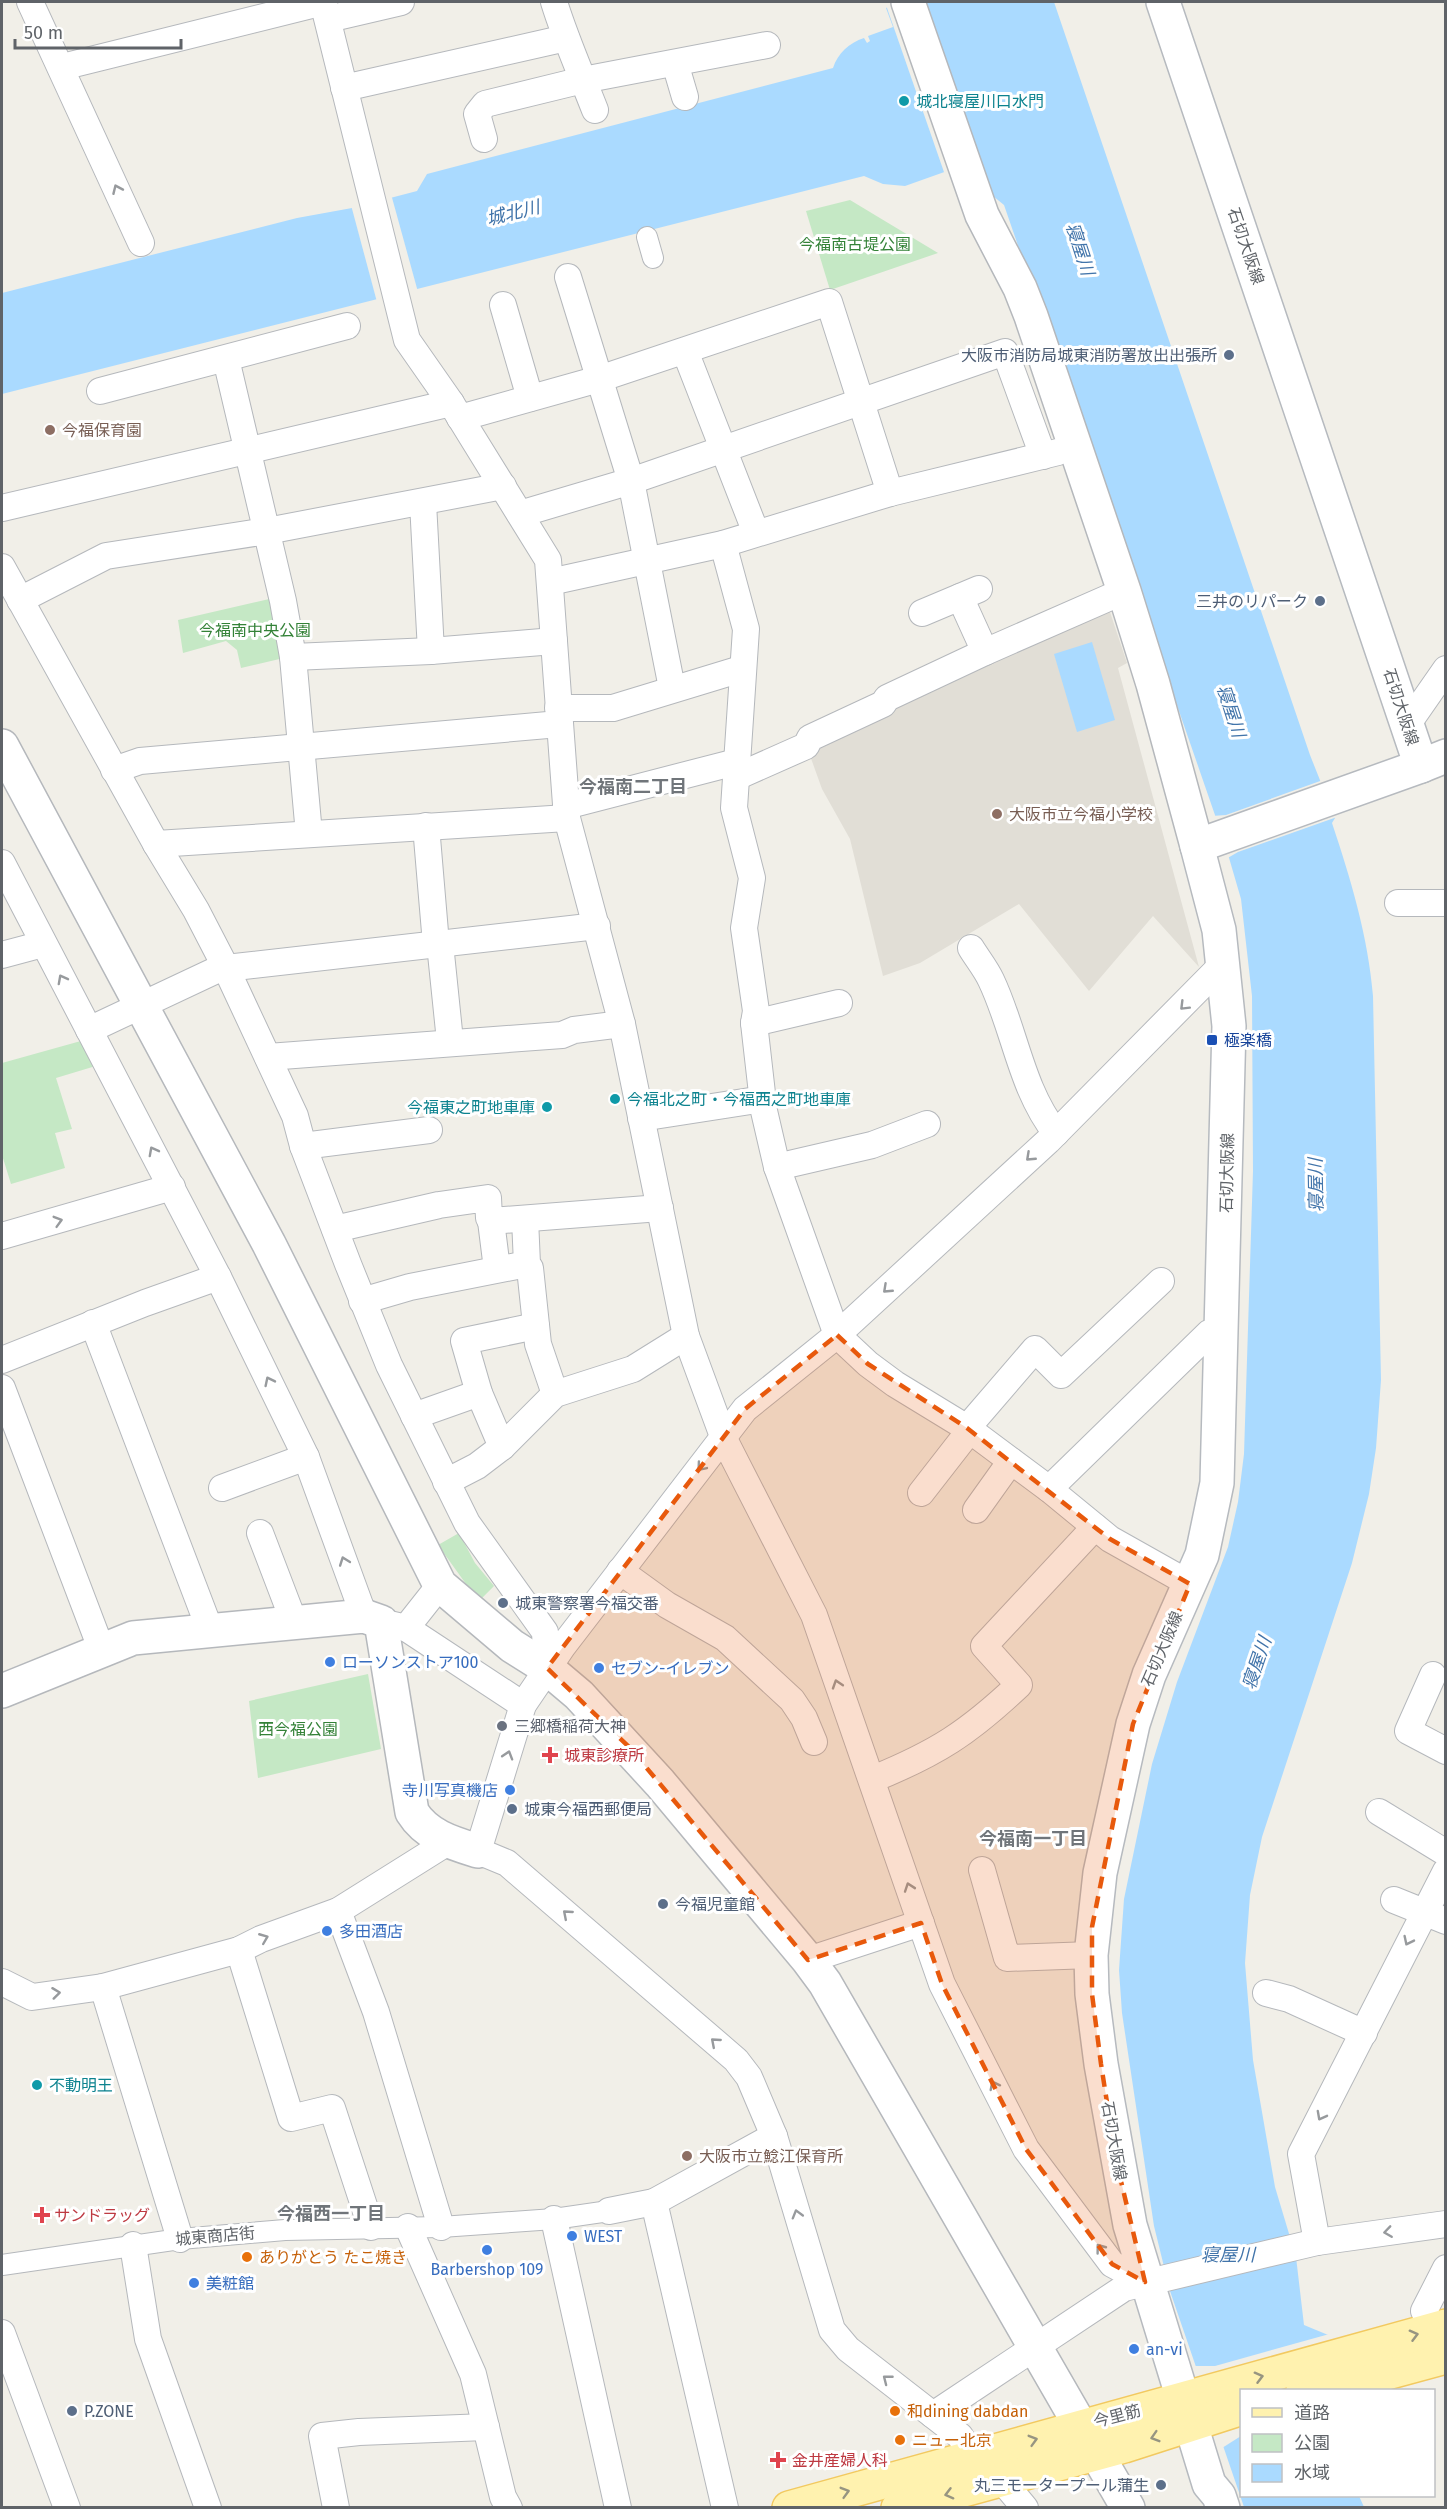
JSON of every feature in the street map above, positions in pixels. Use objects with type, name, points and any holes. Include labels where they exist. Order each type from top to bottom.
[{"type":"main road","name":"今里筋","points":[[1308,2389],[1386,2358],[1435,2319]]},
{"type":"main road","name":"今里筋","points":[[1271,2389],[1386,2358],[1446,2357]]},
{"type":"main road","name":"今里筋","points":[[898,2508],[1000,2478],[1089,2440],[1240,2397]]},
{"type":"main road","name":"今里筋","points":[[1197,2409],[1240,2408]]},
{"type":"main road","name":"今里筋","points":[[789,2508],[972,2456],[1089,2440]]},
{"type":"street","points":[[30,2],[62,67],[141,243]]},
{"type":"street","points":[[62,67],[325,7],[401,2]]},
{"type":"street","points":[[554,2],[595,110]]},
{"type":"street","points":[[908,2],[975,196],[1026,303],[1207,842]]},
{"type":"street","name":"石切大阪線","points":[[1163,2],[1407,724],[1433,761],[1207,842],[1212,896],[1224,963],[1229,1049],[1219,1454],[1212,1516],[1191,1584],[1149,1675],[1133,1724],[1100,1874],[1091,1955],[1092,1995],[1115,2149],[1154,2280],[1197,2409],[1209,2484],[1219,2496],[1223,2508]]},
{"type":"street","points":[[325,7],[407,340],[455,411],[548,560],[566,812],[622,1024],[686,1336],[724,1439],[814,1615],[867,1771],[873,1779],[942,1984],[1026,2149],[1112,2264],[1154,2280]]},
{"type":"street","points":[[344,88],[566,38]]},
{"type":"street","points":[[483,139],[477,114],[485,104],[583,80],[767,45]]},
{"type":"street","points":[[675,63],[685,97]]},
{"type":"street","points":[[647,237],[653,258]]},
{"type":"street","points":[[568,277],[631,481],[672,688]]},
{"type":"street","points":[[2,508],[248,450],[530,399],[599,380],[829,302],[890,493]]},
{"type":"street","points":[[503,305],[530,399]]},
{"type":"street","points":[[100,391],[346,326]]},
{"type":"street","points":[[685,351],[756,533]]},
{"type":"street","points":[[520,514],[631,481],[724,447],[1005,352],[1043,456]]},
{"type":"street","points":[[226,359],[267,531],[293,657],[309,834]]},
{"type":"street","points":[[550,582],[723,544],[890,493],[1076,448]]},
{"type":"street","points":[[20,600],[106,556],[267,531],[503,486]]},
{"type":"street","points":[[423,503],[431,651]]},
{"type":"street","points":[[723,544],[746,629],[741,669],[734,808],[752,878],[744,928],[756,1011],[754,1023],[763,1099],[777,1167],[837,1335],[868,1364],[895,1384],[968,1429],[1049,1489],[1110,1539],[1191,1584]]},
{"type":"street","points":[[2,567],[226,967],[295,1116],[303,1146],[362,1301],[414,1416],[466,1523],[545,1632],[547,1668]]},
{"type":"street","points":[[156,844],[426,826],[566,812],[736,770],[806,746],[810,738],[985,652],[1124,591]]},
{"type":"street","points":[[922,613],[970,593],[985,652]]},
{"type":"street","points":[[293,657],[431,651],[554,641]]},
{"type":"street","points":[[114,770],[140,761],[302,747],[613,708],[672,688],[741,669]]},
{"type":"street","points":[[1407,724],[1446,669]]},
{"type":"street","points":[[2,746],[269,1245],[440,1585],[512,1646],[547,1668],[579,1695],[636,1756],[808,1960],[831,1993],[1128,2508]]},
{"type":"street","points":[[426,826],[450,1041]]},
{"type":"street","points":[[2,864],[218,1277],[384,1622],[412,1812],[421,1827],[507,1863],[736,2060],[749,2077],[774,2136],[832,2330],[848,2349],[960,2436],[972,2456],[1000,2478],[1025,2508]]},
{"type":"street","points":[[1398,903],[1446,903]]},
{"type":"street","points":[[89,1030],[226,967],[597,926]]},
{"type":"street","points":[[2,955],[44,944]]},
{"type":"street","points":[[971,948],[991,980],[1012,1043],[1043,1117],[1056,1133]]},
{"type":"street","points":[[2,1982],[32,1996],[103,1987],[239,1950],[261,1939],[338,1911],[463,1846],[523,1705],[547,1668],[745,1409],[837,1335],[1056,1133],[1224,963]]},
{"type":"street","points":[[754,1023],[839,1003]]},
{"type":"street","points":[[268,1057],[450,1041],[562,1035],[574,1030],[622,1024]]},
{"type":"street","points":[[641,1118],[763,1099]]},
{"type":"street","points":[[777,1167],[872,1145],[927,1124]]},
{"type":"street","points":[[303,1146],[429,1130]]},
{"type":"street","points":[[2,1236],[172,1187]]},
{"type":"street","points":[[335,1229],[439,1205],[488,1198],[497,1269]]},
{"type":"street","points":[[491,1221],[660,1208]]},
{"type":"street","points":[[525,1219],[527,1264],[531,1268],[538,1344],[555,1394]]},
{"type":"street","points":[[362,1301],[410,1287],[527,1264]]},
{"type":"street","points":[[2,1360],[93,1323],[218,1277]]},
{"type":"street","points":[[921,1493],[968,1429],[1035,1349],[1061,1375],[1161,1281]]},
{"type":"street","points":[[502,1447],[479,1393],[464,1341],[503,1322],[536,1326]]},
{"type":"street","points":[[93,1323],[210,1630]]},
{"type":"street","points":[[1049,1489],[1209,1333]]},
{"type":"street","points":[[446,1482],[477,1466],[502,1447],[555,1394],[633,1369],[686,1336]]},
{"type":"street","points":[[2,1388],[102,1651]]},
{"type":"street","points":[[414,1416],[479,1393]]},
{"type":"street","points":[[222,1488],[306,1457]]},
{"type":"street","points":[[976,1510],[1011,1461]]},
{"type":"street","points":[[873,1779],[950,1743],[979,1722],[1018,1685],[984,1646],[1095,1527]]},
{"type":"street","points":[[260,1533],[294,1622]]},
{"type":"street","points":[[620,1571],[667,1605],[725,1638],[792,1700],[812,1737],[848,1716]]},
{"type":"street","points":[[384,1622],[440,1585]]},
{"type":"street","points":[[2,1691],[133,1638],[294,1622],[384,1622],[523,1705]]},
{"type":"street","points":[[1433,1675],[1408,1731],[1446,1751]]},
{"type":"street","points":[[1379,1812],[1446,1853]]},
{"type":"street","points":[[982,1870],[1007,1959],[1091,1955]]},
{"type":"street","points":[[1306,2244],[1301,2154],[1364,2034],[1435,1916],[1446,1871]]},
{"type":"street","points":[[1394,1900],[1435,1916]]},
{"type":"street","points":[[338,1911],[376,2012],[441,2227]]},
{"type":"street","points":[[808,1960],[921,1923]]},
{"type":"street","points":[[239,1950],[291,2118],[332,2108],[371,2227]]},
{"type":"street","points":[[103,1987],[180,2239]]},
{"type":"street","points":[[1266,1993],[1289,1999],[1364,2034]]},
{"type":"street","points":[[609,2211],[654,2202],[774,2136]]},
{"type":"street","points":[[654,2202],[725,2508]]},
{"type":"street","name":"城東商店街","points":[[2,2265],[180,2239],[285,2230],[441,2227],[609,2211]]},
{"type":"street","points":[[554,2218],[618,2508]]},
{"type":"street","points":[[933,2415],[1124,2288],[1306,2244],[1446,2224]]},
{"type":"street","points":[[408,2227],[473,2374],[503,2497],[509,2508]]},
{"type":"street","points":[[133,2245],[148,2339],[208,2508]]},
{"type":"street","points":[[1435,2319],[1446,2268]]},
{"type":"street","points":[[2,2333],[67,2508]]},
{"type":"street","points":[[336,2508],[322,2436],[486,2427]]},
{"type":"highlighted area","points":[[837,1335],[868,1364],[967,1428],[1110,1539],[1190,1584],[1133,1724],[1092,1927],[1092,1994],[1101,2064],[1116,2160],[1145,2282],[1112,2264],[1026,2149],[942,1984],[921,1923],[808,1960],[629,1747],[547,1668],[745,1409]]},
{"type":"shaded area","name":"大阪市立今福小学校","points":[[1109,609],[1127,663],[1118,668],[1199,967],[1153,916],[1089,991],[1019,904],[920,963],[883,976],[850,839],[822,789],[808,750],[811,741]]},
{"type":"green space","name":"今福南古堤公園","points":[[850,200],[938,253],[830,290],[806,211]]},
{"type":"green space","name":"今福南中央公園","points":[[278,597],[288,657],[241,668],[237,650],[226,641],[183,653],[178,620]]},
{"type":"green space","points":[[88,1039],[99,1065],[56,1078],[72,1129],[55,1133],[65,1168],[11,1184],[2,1155],[2,1063]]},
{"type":"green space","points":[[459,1533],[475,1563],[494,1586],[482,1598],[466,1584],[438,1545]]},
{"type":"green space","name":"西今福公園","points":[[368,1674],[381,1749],[258,1778],[249,1701]]},
{"type":"water","points":[[897,2],[1054,2],[1310,755],[1335,818],[1332,823],[1352,887],[1371,974],[1381,1380],[1376,1448],[1369,1494],[1352,1563],[1262,1837],[1250,1895],[1245,1963],[1253,2060],[1275,2187],[1296,2257],[1304,2325],[1333,2337],[1244,2389],[1240,2389],[1240,2495],[1170,2291],[1154,2226],[1122,2013],[1119,1970],[1124,1899],[1152,1764],[1177,1682],[1228,1547],[1238,1502],[1244,1454],[1253,1171],[1252,996],[1241,899],[1225,844],[1004,205],[993,196],[988,181],[983,183],[950,170],[905,186],[883,184],[864,176],[2,394],[2,293],[297,218],[352,208],[417,191],[427,174],[833,68],[841,53],[849,46],[864,38],[867,43],[870,41],[868,36],[893,27],[886,8]]},
{"type":"water","points":[[1092,642],[1115,720],[1077,732],[1054,654]]},
{"type":"water","points":[[1241,2497],[1359,2497],[1364,2507],[1244,2507]]},
{"type":"pier","points":[[892,2],[921,2],[950,173],[945,175],[886,5]]},
{"type":"pier","points":[[391,194],[418,292],[377,302],[351,205]]},
{"type":"pier","points":[[1323,780],[1337,817],[1238,852],[1226,859],[1212,816],[1226,815]]},
{"type":"pier","points":[[1333,2333],[1350,2389],[1240,2389],[1240,2437],[1222,2448],[1194,2366],[1215,2366]]},
{"type":"place","name":"城北寝屋川口水門","points":[[904,101]]},
{"type":"place","name":"大阪市消防局城東消防署放出出張所","points":[[1229,355]]},
{"type":"place","name":"今福保育園","points":[[50,430]]},
{"type":"place","name":"三井のリパーク","points":[[1320,601]]},
{"type":"place","name":"大阪市立今福小学校","points":[[997,814]]},
{"type":"place","name":"極楽橋","points":[[1212,1040]]},
{"type":"place","name":"今福北之町・今福西之町地車庫","points":[[615,1099]]},
{"type":"place","name":"今福東之町地車庫","points":[[547,1107]]},
{"type":"place","name":"城東警察署今福交番","points":[[503,1603]]},
{"type":"place","name":"ローソンストア100","points":[[330,1662]]},
{"type":"place","name":"セブン-イレブン","points":[[599,1668]]},
{"type":"place","name":"三郷橋稲荷大神","points":[[502,1726]]},
{"type":"place","name":"城東診療所","points":[[550,1755]]},
{"type":"place","name":"寺川写真機店","points":[[510,1790]]},
{"type":"place","name":"城東今福西郵便局","points":[[512,1809]]},
{"type":"place","name":"今福児童館","points":[[663,1904]]},
{"type":"place","name":"多田酒店","points":[[327,1931]]},
{"type":"place","name":"不動明王","points":[[37,2085]]},
{"type":"place","name":"大阪市立鯰江保育所","points":[[687,2156]]},
{"type":"place","name":"サンドラッグ","points":[[42,2215]]},
{"type":"place","name":"WEST","points":[[572,2236]]},
{"type":"place","name":"Barbershop 109","points":[[487,2250]]},
{"type":"place","name":"ありがとう たこ焼き","points":[[247,2257]]},
{"type":"place","name":"美粧館","points":[[194,2283]]},
{"type":"place","name":"an-vi","points":[[1134,2349]]},
{"type":"place","name":"P.ZONE","points":[[72,2411]]},
{"type":"place","name":"和dining dabdan","points":[[895,2411]]},
{"type":"place","name":"ニュー北京","points":[[900,2440]]},
{"type":"place","name":"金井産婦人科","points":[[778,2460]]},
{"type":"place","name":"丸三モータープール蒲生","points":[[1161,2485]]},
{"type":"district","name":"今福南二丁目","points":[[633,787]]},
{"type":"district","name":"今福南一丁目","points":[[1033,1839]]},
{"type":"district","name":"今福西一丁目","points":[[331,2214]]},
{"type":"water label","name":"城北川","points":[[513,213]]},
{"type":"water label","name":"寝屋川","points":[[1080,249]]},
{"type":"water label","name":"寝屋川","points":[[1231,711]]},
{"type":"water label","name":"寝屋川","points":[[1316,1185]]},
{"type":"water label","name":"寝屋川","points":[[1257,1663]]},
{"type":"water label","name":"寝屋川","points":[[1228,2255]]}]
